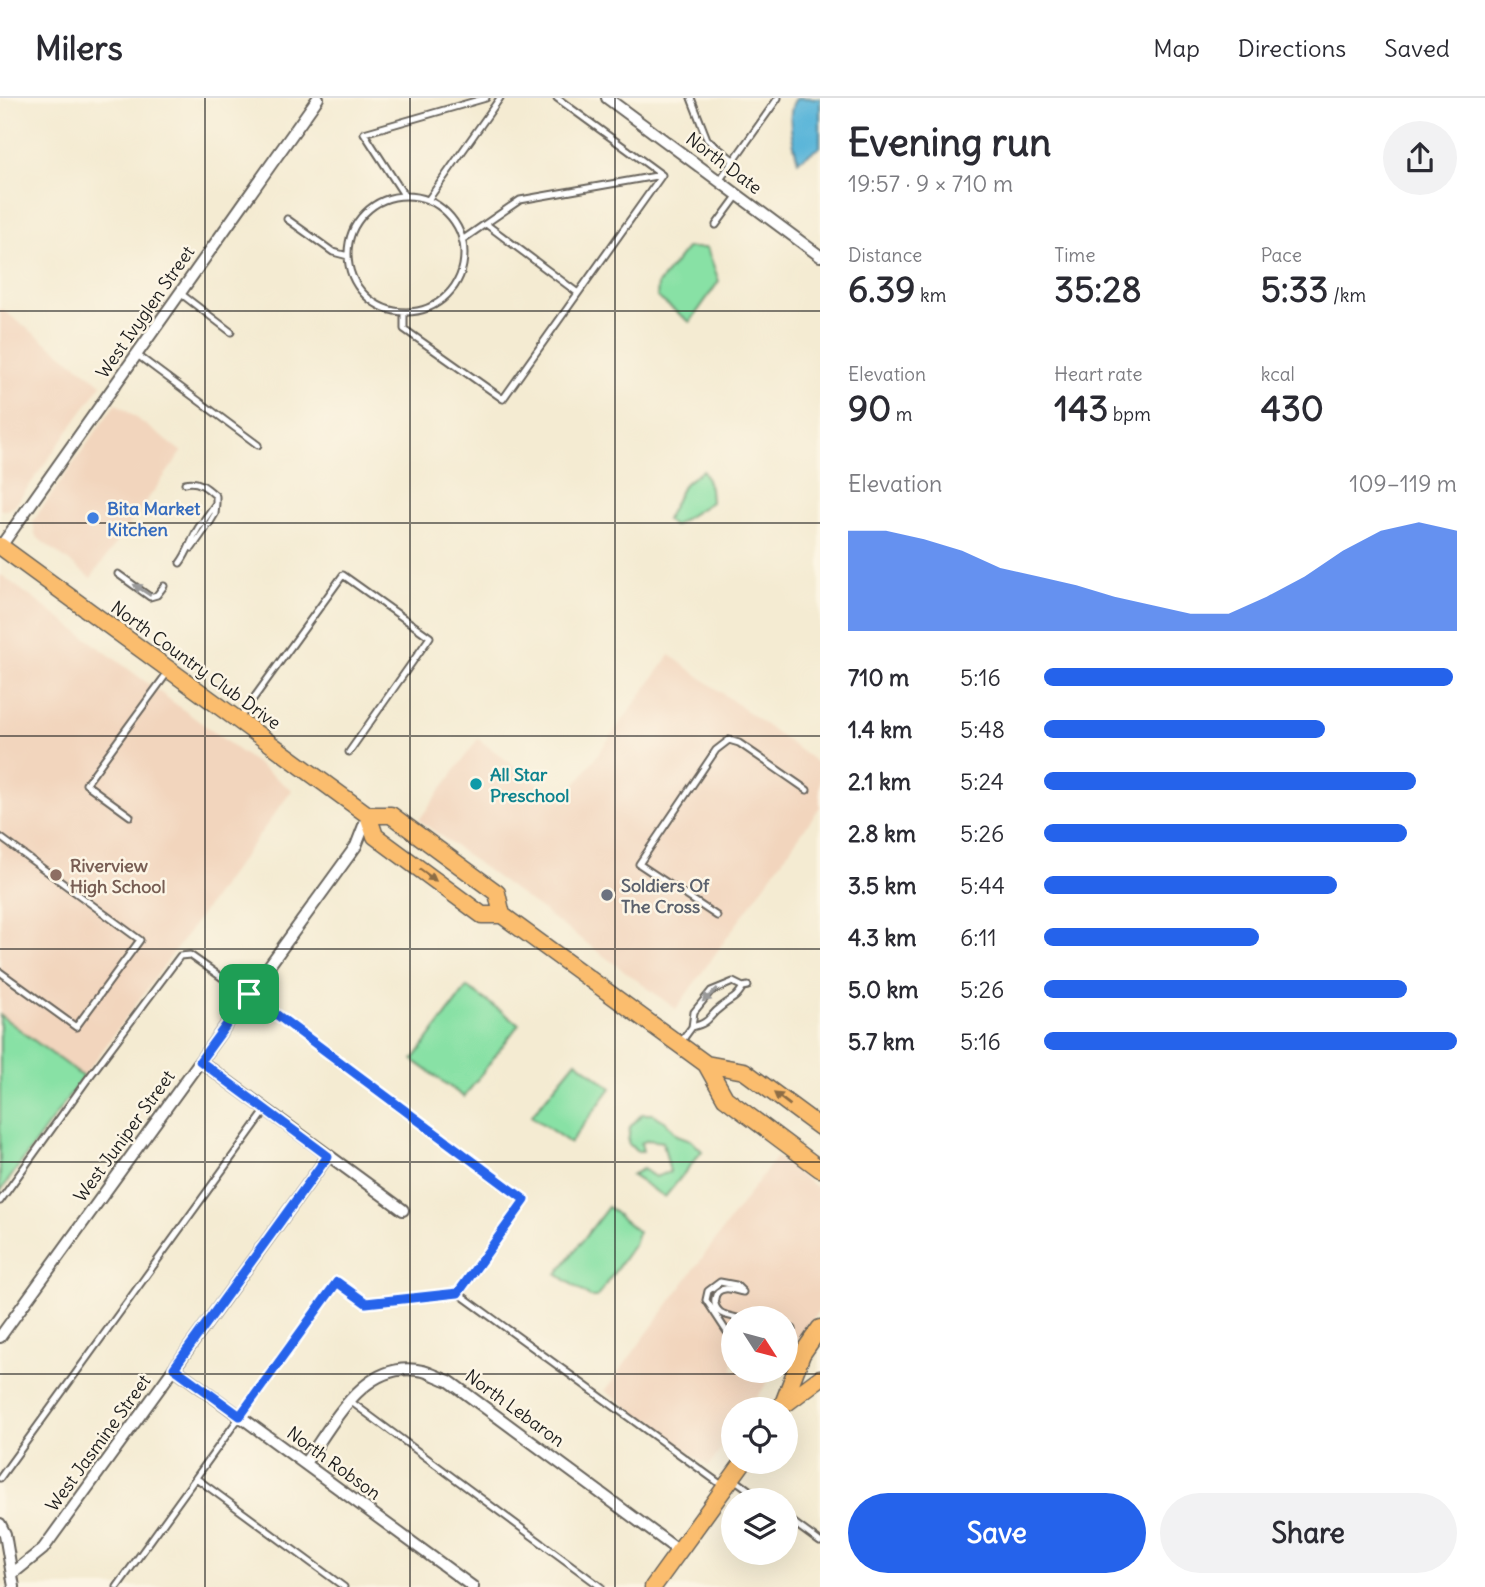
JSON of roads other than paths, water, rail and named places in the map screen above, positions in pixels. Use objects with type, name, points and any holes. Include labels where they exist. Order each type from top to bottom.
[{"type":"main road","name":"North Country Club Drive","points":[[0,543],[368,814],[391,815],[497,894],[502,915]]},
{"type":"main road","name":"North Country Club Drive","points":[[368,814],[375,836],[482,915],[502,915],[706,1064],[744,1071],[820,1127]]},
{"type":"main road","name":"North Country Club Drive","points":[[706,1064],[725,1098],[820,1169]]},
{"type":"main road","points":[[787,1397],[802,1353],[820,1328]]},
{"type":"main road","points":[[796,1397],[820,1378]]},
{"type":"main road","points":[[653,1587],[735,1474]]},
{"type":"street","name":"West Ivyglen Street","points":[[0,543],[318,98]]},
{"type":"street","name":"North Date","points":[[607,98],[820,256]]},
{"type":"street","name":"West Juniper Street","points":[[0,1337],[356,846],[368,814]]},
{"type":"street","points":[[200,1061],[403,1210]]},
{"type":"street","name":"West Jasmine Street","points":[[12,1574],[43,1549],[328,1156]]},
{"type":"street","name":"North Robson","points":[[174,1368],[472,1587]]},
{"type":"street","name":"North Lebaron","points":[[304,1463],[367,1381],[393,1371],[422,1370],[449,1381],[679,1551]]},
{"type":"street","points":[[0,1524],[5,1534],[14,1587]]},
{"type":"lane","points":[[404,195],[364,133],[486,98]]},
{"type":"lane","points":[[428,200],[500,98]]},
{"type":"lane","points":[[557,98],[662,175]]},
{"type":"lane","points":[[691,98],[707,139],[733,160]]},
{"type":"lane","points":[[718,181],[778,98]]},
{"type":"lane","points":[[462,240],[520,200],[662,175]]},
{"type":"lane","points":[[404,312],[404,329],[503,399],[662,175]]},
{"type":"lane","points":[[404,195],[428,200],[443,209],[455,223],[462,240],[464,258],[460,275],[451,290],[430,306],[404,312],[387,309],[371,301],[359,289],[351,273],[348,256],[350,238],[358,221],[370,208],[386,199],[404,195]]},
{"type":"lane","points":[[716,225],[738,195]]},
{"type":"lane","points":[[288,219],[333,253],[348,256]]},
{"type":"lane","points":[[486,224],[578,293]]},
{"type":"lane","points":[[180,293],[231,332]]},
{"type":"lane","points":[[136,355],[258,445]]},
{"type":"lane","points":[[180,563],[191,549],[193,535],[205,524],[216,503],[216,496],[205,486],[195,481],[185,483]]},
{"type":"lane","points":[[118,574],[150,597],[164,586]]},
{"type":"lane","points":[[238,720],[343,575],[430,637],[349,752]]},
{"type":"lane","points":[[130,816],[86,784],[170,670]]},
{"type":"lane","points":[[717,916],[639,864],[716,750],[729,740],[739,743],[807,790]]},
{"type":"lane","points":[[0,837],[140,940],[76,1027],[0,972]]},
{"type":"lane","points":[[0,1201],[180,956],[190,955],[249,994],[525,1200],[458,1293]]},
{"type":"lane","points":[[679,1045],[692,1027],[694,1012],[711,991],[733,982],[745,986],[736,999],[720,1007],[707,1023],[692,1027]]},
{"type":"lane","points":[[0,1478],[267,1110]]},
{"type":"lane","points":[[117,1587],[337,1282],[366,1303],[458,1293],[739,1488]]},
{"type":"lane","points":[[721,1312],[715,1306],[714,1297],[718,1291],[724,1289],[743,1292],[736,1285],[720,1282],[708,1292],[706,1300],[721,1323]]},
{"type":"lane","points":[[349,1401],[601,1587]]},
{"type":"lane","points":[[196,1478],[344,1587]]},
{"type":"lane","points":[[798,1526],[820,1542]]},
{"type":"water","points":[[796,98],[820,98],[820,147],[798,161],[790,120]]},
{"type":"place","name":"Bita Market Kitchen","points":[[93,518]]},
{"type":"place","name":"All Star Preschool","points":[[476,784]]},
{"type":"place","name":"Riverview High School","points":[[56,875]]},
{"type":"place","name":"Soldiers Of The Cross","points":[[607,895]]}]
